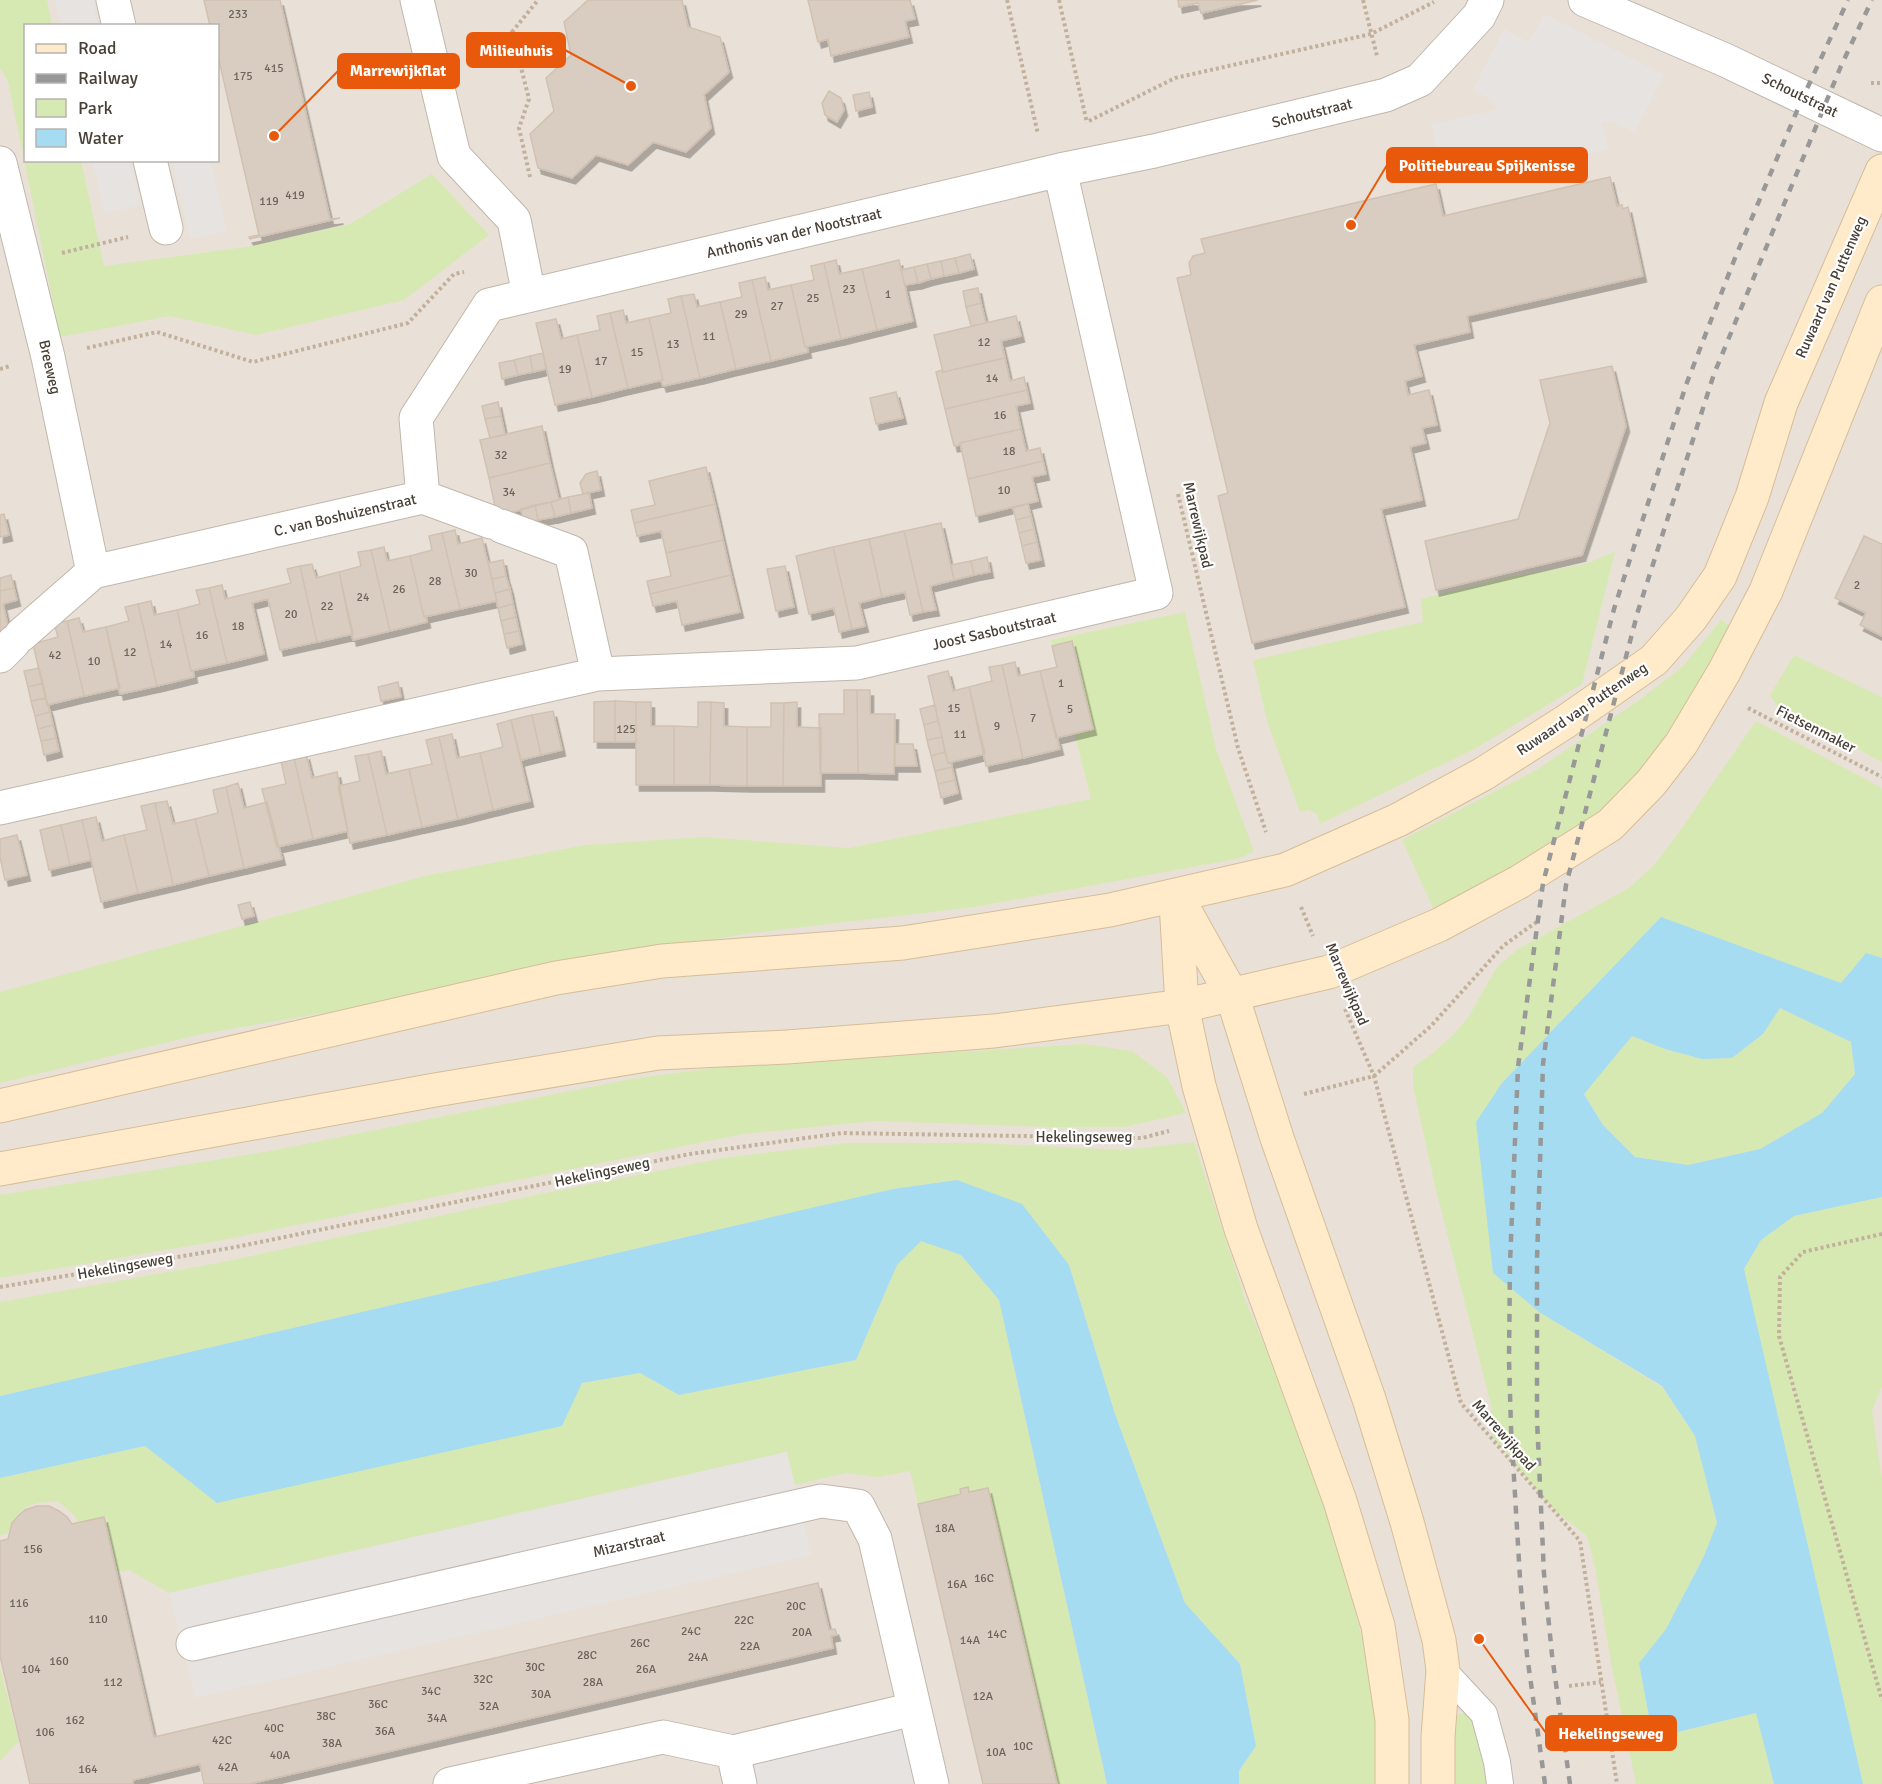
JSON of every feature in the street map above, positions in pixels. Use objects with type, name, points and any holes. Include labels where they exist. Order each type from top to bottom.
[{"type":"street","points":[[113,0],[119,24]]},
{"type":"street","points":[[417,0],[454,156],[514,220],[529,296]]},
{"type":"street","name":"Schoutstraat","points":[[1100,162],[1154,152],[1386,95],[1420,80],[1479,16],[1487,0]]},
{"type":"street","name":"Schoutstraat","points":[[1585,0],[1725,60],[1882,135]]},
{"type":"street","points":[[150,162],[166,228]]},
{"type":"street","name":"Anthonis van der Nootstraat","points":[[489,305],[1100,162]]},
{"type":"street","name":"Breeweg","points":[[0,163],[48,357],[93,572]]},
{"type":"street","name":"Joost Sasboutstraat","points":[[598,674],[857,663],[1156,593],[1060,170]]},
{"type":"street","name":"Ruwaard van Puttenweg","points":[[1176,895],[1285,870],[1398,820],[1483,774],[1565,723],[1654,660],[1691,618],[1720,576],[1752,497],[1781,403],[1882,171]]},
{"type":"street","points":[[0,1168],[435,1090],[658,1053],[787,1047],[994,1031],[1182,1006],[1329,972],[1439,924],[1519,882],[1610,825],[1651,783],[1680,744],[1724,672],[1766,591],[1882,302]]},
{"type":"street","name":"C. van Boshuizenstraat","points":[[93,572],[423,497],[416,418],[489,305]]},
{"type":"street","points":[[0,808],[598,674],[571,552],[423,497]]},
{"type":"street","points":[[12,645],[93,572]]},
{"type":"street","points":[[1176,895],[1232,995],[1277,1138],[1370,1399],[1407,1522],[1439,1640],[1443,1670],[1438,1737],[1438,1784]]},
{"type":"street","points":[[1176,895],[1182,1006],[1208,1119],[1241,1229],[1340,1501],[1378,1626],[1392,1720],[1392,1784]]},
{"type":"street","points":[[0,1106],[556,978],[662,961],[903,943],[1047,921],[1176,895]]},
{"type":"street","name":"Mizarstraat","points":[[193,1644],[821,1501],[858,1506],[875,1539],[932,1784]]},
{"type":"street","points":[[450,1784],[663,1737],[733,1752],[914,1709]]},
{"type":"street","points":[[733,1752],[740,1784]]},
{"type":"lane","points":[[1443,1670],[1484,1714],[1497,1762],[1500,1784]]},
{"type":"path","points":[[532,185],[519,128],[529,99],[512,32],[538,0]]},
{"type":"path","points":[[1007,0],[1039,136]]},
{"type":"path","points":[[1059,0],[1087,122],[1100,162]]},
{"type":"path","points":[[1364,0],[1386,95]]},
{"type":"path","points":[[1087,122],[1174,78],[1371,34],[1438,0]]},
{"type":"path","points":[[25,262],[166,228]]},
{"type":"path","points":[[48,357],[157,332],[253,362],[408,323],[454,274],[522,261]]},
{"type":"path","name":"Marrewijkpad","points":[[1178,493],[1238,748],[1266,834],[1285,870],[1374,1076],[1461,1403],[1580,1541],[1617,1784]]},
{"type":"path","name":"Fietsenmaker","points":[[1739,703],[1882,777]]},
{"type":"path","name":"Hekelingseweg","points":[[0,1287],[236,1247],[690,1154],[842,1133],[1142,1138],[1208,1119]]},
{"type":"path","points":[[1882,1234],[1803,1252],[1780,1277],[1779,1336],[1882,1700]]},
{"type":"path","points":[[1569,1686],[1601,1682]]},
{"type":"shaded area","points":[[0,0],[1882,0],[1882,1784],[0,1784]]},
{"type":"shaded area","points":[[55,0],[93,0],[98,24],[61,24]]},
{"type":"shaded area","points":[[1544,14],[1664,75],[1634,133],[1612,121],[1602,123],[1608,150],[1477,179],[1471,152],[1439,159],[1432,124],[1496,110],[1494,101],[1473,90],[1504,29],[1529,42]]},
{"type":"shaded area","points":[[92,162],[130,162],[141,205],[105,213]]},
{"type":"shaded area","points":[[172,162],[210,162],[227,231],[190,239]]},
{"type":"shaded area","points":[[787,1452],[811,1555],[196,1698],[169,1593]]},
{"type":"shaded area","points":[[914,1709],[932,1784],[740,1784],[733,1752]]},
{"type":"green space","points":[[0,0],[47,0],[52,24],[24,24],[24,160],[8,81],[0,68]]},
{"type":"green space","points":[[24,162],[81,162],[104,266],[246,247],[350,224],[432,174],[489,235],[404,300],[256,335],[170,316],[60,337]]},
{"type":"green space","points":[[1615,552],[1582,684],[1478,747],[1320,824],[1317,814],[1309,810],[1300,812],[1267,721],[1253,660],[1423,622],[1421,599],[1504,578],[1585,564]]},
{"type":"green space","points":[[1185,612],[1216,749],[1254,851],[1241,858],[975,907],[751,933],[495,977],[358,1007],[202,1034],[0,1083],[0,992],[425,876],[585,845],[704,837],[849,848],[1091,799],[1051,640]]},
{"type":"green space","points":[[1721,620],[1732,627],[1684,710],[1621,795],[1520,873],[1436,914],[1402,840],[1538,769],[1638,701],[1683,666]]},
{"type":"green space","points":[[1794,655],[1882,697],[1882,762],[1777,706],[1770,695]]},
{"type":"green space","points":[[1756,721],[1882,788],[1882,958],[1866,953],[1841,983],[1661,918],[1502,1083],[1493,1273],[1539,1312],[1662,1387],[1695,1436],[1717,1523],[1704,1556],[1666,1629],[1639,1663],[1653,1738],[1757,1713],[1774,1784],[1636,1784],[1612,1668],[1595,1567],[1587,1536],[1552,1508],[1491,1436],[1491,1405],[1435,1186],[1413,1086],[1413,1067],[1454,1034],[1469,1016],[1497,967],[1518,949],[1629,888],[1655,864]]},
{"type":"green space","points":[[1780,1008],[1851,1042],[1855,1074],[1822,1113],[1760,1149],[1688,1165],[1635,1157],[1603,1125],[1584,1093],[1632,1036],[1665,1049],[1702,1059],[1732,1058],[1763,1034]]},
{"type":"green space","points":[[1084,1044],[1132,1051],[1167,1077],[1186,1113],[1124,1127],[1048,1127],[875,1121],[743,1134],[213,1242],[0,1278],[0,1195],[270,1151],[630,1079],[720,1067]]},
{"type":"green space","points":[[1194,1142],[1246,1302],[1309,1449],[1344,1564],[1372,1679],[1377,1716],[1379,1784],[1239,1784],[1239,1771],[1256,1746],[1240,1664],[1185,1603],[1115,1414],[1069,1265],[957,1180],[893,1189],[0,1396],[0,1302],[218,1263],[723,1158],[847,1143],[979,1143],[1123,1150]]},
{"type":"green space","points":[[1882,1197],[1882,1387],[1872,1410],[1882,1479],[1882,1784],[1863,1784],[1743,1269],[1761,1240],[1794,1216]]},
{"type":"green space","points":[[921,1240],[961,1255],[999,1300],[1107,1784],[1057,1784],[988,1488],[969,1492],[967,1487],[960,1489],[961,1494],[918,1504],[910,1471],[878,1477],[846,1473],[795,1485],[786,1452],[169,1593],[129,1570],[91,1577],[76,1517],[58,1501],[26,1507],[7,1534],[0,1535],[0,1478],[145,1446],[218,1503],[581,1383],[640,1373],[679,1395],[856,1360],[897,1265]]},
{"type":"green space","points":[[0,1668],[19,1741],[0,1761]]},
{"type":"green space","points":[[1471,1712],[1490,1784],[1449,1784],[1453,1715]]},
{"type":"water","points":[[1661,917],[1841,983],[1866,953],[1882,958],[1882,1197],[1794,1216],[1761,1240],[1744,1269],[1863,1784],[1774,1784],[1756,1713],[1653,1738],[1639,1663],[1666,1629],[1704,1556],[1717,1523],[1695,1436],[1662,1386],[1539,1312],[1493,1273],[1476,1122],[1502,1083]],"holes":[[[1780,1008],[1851,1042],[1855,1074],[1822,1113],[1760,1149],[1688,1165],[1635,1157],[1603,1125],[1584,1094],[1632,1036],[1665,1049],[1702,1059],[1732,1058],[1763,1034]]]},
{"type":"water","points":[[957,1180],[1022,1204],[1069,1265],[1115,1414],[1185,1603],[1240,1664],[1256,1746],[1239,1771],[1239,1784],[1107,1784],[999,1300],[961,1255],[921,1241],[897,1265],[856,1360],[679,1395],[640,1373],[582,1383],[562,1426],[217,1503],[145,1446],[0,1478],[0,1396],[893,1189]]},
{"type":"building","points":[[204,0],[280,0],[330,219],[340,218],[250,239],[249,237],[259,235],[219,60],[219,24],[210,24]]},
{"type":"building","points":[[588,0],[682,0],[688,27],[720,37],[729,72],[704,95],[711,128],[686,152],[653,142],[628,165],[596,155],[572,178],[538,168],[530,134],[554,111],[546,78],[571,55],[564,22]]},
{"type":"building","points":[[808,0],[910,0],[915,19],[905,21],[909,37],[831,56],[828,39],[818,42]]},
{"type":"building","points":[[1178,0],[1258,0],[1201,13],[1198,3],[1179,7]]},
{"type":"building","points":[[829,91],[841,98],[844,110],[837,122],[825,115],[822,103]]},
{"type":"building","points":[[869,92],[872,107],[856,111],[853,95]]},
{"type":"building","points":[[1610,177],[1617,206],[1622,205],[1623,209],[1628,207],[1643,276],[1467,316],[1470,332],[1414,345],[1422,376],[1405,381],[1408,395],[1429,390],[1437,425],[1422,428],[1426,443],[1410,447],[1422,500],[1381,509],[1405,607],[1252,643],[1218,496],[1228,493],[1177,278],[1191,275],[1189,263],[1193,256],[1205,253],[1201,239],[1436,184],[1443,216]]},
{"type":"building","points":[[970,254],[974,269],[959,273],[955,258]]},
{"type":"building","points":[[955,258],[959,273],[944,276],[941,261]]},
{"type":"building","points":[[836,260],[839,274],[862,269],[877,330],[841,339],[824,263]]},
{"type":"building","points":[[899,260],[913,321],[877,330],[862,269]]},
{"type":"building","points":[[941,261],[944,276],[931,279],[927,264]]},
{"type":"building","points":[[824,263],[841,339],[805,347],[791,285],[814,280],[811,266]]},
{"type":"building","points":[[927,264],[931,279],[918,283],[914,267]]},
{"type":"building","points":[[914,267],[918,283],[905,285],[901,270]]},
{"type":"building","points":[[765,277],[768,290],[791,285],[808,352],[771,361],[752,280]]},
{"type":"building","points":[[752,280],[771,361],[736,369],[720,302],[742,297],[739,283]]},
{"type":"building","points":[[978,288],[981,303],[966,307],[963,291]]},
{"type":"building","points":[[694,294],[697,307],[720,302],[736,369],[700,378],[681,296]]},
{"type":"building","points":[[681,296],[700,378],[663,386],[649,318],[671,313],[668,299]]},
{"type":"building","points":[[981,303],[986,323],[971,326],[966,307]]},
{"type":"building","points":[[623,310],[626,323],[649,318],[663,380],[628,388],[610,313]]},
{"type":"building","points":[[610,313],[628,388],[592,397],[577,335],[600,330],[597,316]]},
{"type":"building","points":[[1016,316],[1021,336],[1001,341],[1005,358],[943,372],[934,335]]},
{"type":"building","points":[[556,319],[561,339],[577,335],[592,397],[555,405],[536,323]]},
{"type":"building","points":[[543,353],[546,369],[533,372],[530,356]]},
{"type":"building","points":[[530,356],[533,372],[518,375],[514,360]]},
{"type":"building","points":[[1005,358],[1010,381],[1024,377],[1027,390],[945,409],[936,372]]},
{"type":"building","points":[[514,360],[518,375],[502,379],[499,363]]},
{"type":"building","points":[[1612,366],[1626,426],[1582,555],[1436,590],[1425,541],[1518,519],[1550,423],[1540,380]]},
{"type":"building","points":[[1027,390],[1030,403],[1016,406],[1021,429],[954,446],[945,409]]},
{"type":"building","points":[[896,392],[903,418],[876,424],[870,398]]},
{"type":"building","points":[[498,402],[501,416],[485,419],[482,406]]},
{"type":"building","points":[[501,416],[505,435],[490,438],[485,419]]},
{"type":"building","points":[[542,426],[550,463],[489,478],[480,440]]},
{"type":"building","points":[[1021,429],[1026,451],[1040,448],[1043,461],[968,479],[960,443]]},
{"type":"building","points":[[1043,461],[1046,474],[1032,477],[1038,501],[976,516],[968,479]]},
{"type":"building","points":[[550,463],[559,500],[497,516],[489,478]]},
{"type":"building","points":[[706,467],[715,504],[634,523],[631,510],[655,505],[649,481]]},
{"type":"building","points":[[597,471],[601,490],[583,494],[580,483],[586,474]]},
{"type":"building","points":[[589,493],[592,508],[571,513],[568,497]]},
{"type":"building","points":[[568,497],[571,513],[555,517],[551,502]]},
{"type":"building","points":[[551,502],[555,517],[538,520],[535,505]]},
{"type":"building","points":[[715,504],[723,540],[666,553],[661,531],[637,536],[634,523]]},
{"type":"building","points":[[1028,504],[1031,516],[1016,520],[1013,508]]},
{"type":"building","points":[[535,505],[538,520],[524,524],[521,509]]},
{"type":"building","points":[[4,514],[9,535],[0,537],[0,515]]},
{"type":"building","points":[[1031,516],[1034,529],[1019,533],[1016,520]]},
{"type":"building","points":[[941,523],[954,580],[930,586],[936,610],[923,612],[904,531]]},
{"type":"building","points":[[1034,529],[1037,542],[1022,546],[1019,533]]},
{"type":"building","points":[[455,530],[458,544],[482,538],[497,601],[460,609],[442,533]]},
{"type":"building","points":[[904,531],[923,612],[910,615],[905,592],[882,597],[869,539]]},
{"type":"building","points":[[442,533],[460,609],[424,617],[410,556],[432,550],[429,536]]},
{"type":"building","points":[[1864,536],[1882,544],[1882,636],[1860,625],[1866,613],[1835,598]]},
{"type":"building","points":[[869,539],[882,597],[859,603],[865,626],[852,629],[833,547]]},
{"type":"building","points":[[723,540],[731,575],[650,594],[647,581],[671,576],[666,553]]},
{"type":"building","points":[[1037,542],[1041,560],[1026,563],[1022,546]]},
{"type":"building","points":[[384,547],[387,561],[410,556],[427,622],[390,631],[371,550]]},
{"type":"building","points":[[833,547],[852,629],[839,632],[834,608],[809,614],[796,556]]},
{"type":"building","points":[[371,550],[390,631],[353,640],[339,572],[361,566],[358,552]]},
{"type":"building","points":[[987,557],[990,572],[974,575],[971,561]]},
{"type":"building","points":[[503,560],[506,576],[492,579],[488,563]]},
{"type":"building","points":[[971,561],[974,575],[954,580],[951,565]]},
{"type":"building","points":[[312,564],[316,578],[339,572],[353,634],[317,642],[300,566]]},
{"type":"building","points":[[300,566],[317,642],[280,650],[268,599],[252,603],[264,654],[227,663],[209,588],[222,585],[225,599],[291,583],[287,569]]},
{"type":"building","points":[[785,566],[794,607],[776,611],[767,569]]},
{"type":"building","points":[[11,575],[14,588],[0,591],[0,578]]},
{"type":"building","points":[[731,575],[740,612],[682,625],[677,601],[653,606],[650,594]]},
{"type":"building","points":[[506,576],[510,589],[495,593],[492,579]]},
{"type":"building","points":[[14,588],[17,600],[3,604],[9,630],[0,632],[0,591]]},
{"type":"building","points":[[209,588],[227,663],[191,671],[177,610],[200,604],[196,590]]},
{"type":"building","points":[[510,589],[513,604],[498,608],[495,593]]},
{"type":"building","points":[[151,601],[154,615],[177,610],[194,677],[157,686],[138,604]]},
{"type":"building","points":[[138,604],[157,686],[120,694],[106,627],[129,621],[125,607]]},
{"type":"building","points":[[513,604],[516,617],[501,621],[498,608]]},
{"type":"building","points":[[516,617],[519,631],[504,634],[501,621]]},
{"type":"building","points":[[79,618],[83,632],[106,627],[120,688],[84,696],[67,621]]},
{"type":"building","points":[[67,621],[84,696],[47,705],[33,644],[58,637],[54,623]]},
{"type":"building","points":[[519,631],[522,644],[507,648],[504,634]]},
{"type":"building","points":[[1072,641],[1093,729],[1056,738],[1040,671],[1057,667],[1052,646]]},
{"type":"building","points":[[1015,662],[1018,676],[1040,671],[1060,749],[1023,758],[1002,665]]},
{"type":"building","points":[[1002,665],[1023,758],[986,766],[969,687],[992,681],[989,667]]},
{"type":"building","points":[[39,668],[43,683],[28,687],[24,671]]},
{"type":"building","points":[[948,671],[953,691],[969,687],[985,754],[948,763],[928,676]]},
{"type":"building","points":[[398,682],[401,697],[381,701],[378,687]]},
{"type":"building","points":[[43,683],[46,698],[31,701],[28,687]]},
{"type":"building","points":[[844,690],[857,690],[858,773],[820,773],[819,714],[844,714]]},
{"type":"building","points":[[857,690],[870,690],[870,714],[895,714],[894,774],[858,773]]},
{"type":"building","points":[[46,698],[50,712],[35,716],[31,701]]},
{"type":"building","points":[[615,701],[615,742],[594,742],[594,702]]},
{"type":"building","points":[[615,701],[636,702],[636,742],[615,742]]},
{"type":"building","points":[[636,702],[651,702],[651,726],[674,726],[674,785],[636,785]]},
{"type":"building","points":[[698,702],[711,702],[710,785],[674,785],[674,726],[698,727]]},
{"type":"building","points":[[711,702],[724,703],[724,726],[747,727],[747,786],[710,785]]},
{"type":"building","points":[[797,702],[797,727],[821,728],[821,786],[783,786],[784,703]]},
{"type":"building","points":[[771,703],[784,703],[783,786],[747,786],[747,727],[771,727]]},
{"type":"building","points":[[935,705],[938,721],[924,725],[920,709]]},
{"type":"building","points":[[553,711],[562,750],[541,755],[532,715]]},
{"type":"building","points":[[50,712],[53,725],[38,729],[35,716]]},
{"type":"building","points":[[532,715],[541,755],[521,760],[511,720]]},
{"type":"building","points":[[511,720],[530,801],[493,810],[480,753],[503,747],[497,724]]},
{"type":"building","points":[[938,721],[942,737],[927,740],[924,725]]},
{"type":"building","points":[[53,725],[56,738],[41,741],[38,729]]},
{"type":"building","points":[[452,734],[457,758],[480,753],[493,810],[458,819],[439,737]]},
{"type":"building","points":[[439,737],[458,819],[422,827],[409,769],[432,764],[426,740]]},
{"type":"building","points":[[942,737],[945,752],[931,756],[927,740]]},
{"type":"building","points":[[56,738],[59,751],[44,755],[41,741]]},
{"type":"building","points":[[895,744],[913,744],[917,766],[895,766]]},
{"type":"building","points":[[381,751],[386,774],[409,769],[422,827],[387,835],[368,754]]},
{"type":"building","points":[[945,752],[948,763],[951,762],[952,767],[935,771],[931,756]]},
{"type":"building","points":[[306,754],[312,778],[337,772],[348,831],[313,839],[294,758]]},
{"type":"building","points":[[368,754],[387,835],[350,843],[338,786],[360,781],[355,756]]},
{"type":"building","points":[[294,758],[313,839],[277,847],[262,789],[286,784],[281,761]]},
{"type":"building","points":[[952,767],[955,780],[938,784],[935,771]]},
{"type":"building","points":[[955,780],[958,793],[941,798],[938,784]]},
{"type":"building","points":[[238,783],[244,808],[267,802],[282,859],[244,868],[226,787]]},
{"type":"building","points":[[226,787],[244,868],[209,876],[195,819],[218,813],[213,790]]},
{"type":"building","points":[[167,801],[173,824],[195,819],[209,876],[173,885],[155,803]]},
{"type":"building","points":[[155,803],[173,885],[138,893],[124,835],[147,830],[141,806]]},
{"type":"building","points":[[96,817],[102,841],[124,835],[138,893],[101,902],[82,820]]},
{"type":"building","points":[[82,820],[91,860],[70,865],[61,825]]},
{"type":"building","points":[[61,825],[70,865],[49,870],[40,830]]},
{"type":"building","points":[[17,835],[27,875],[5,880],[0,857],[0,839]]},
{"type":"building","points":[[250,902],[254,916],[242,919],[238,905]]},
{"type":"building","points":[[968,1487],[969,1492],[988,1488],[1057,1784],[983,1784],[918,1504],[961,1494],[960,1489]]},
{"type":"building","points":[[37,1506],[49,1506],[59,1511],[72,1524],[104,1517],[154,1737],[818,1583],[829,1630],[835,1629],[837,1635],[831,1636],[833,1648],[249,1784],[204,1784],[200,1764],[133,1780],[133,1784],[30,1784],[0,1656],[0,1541],[8,1539],[12,1523],[18,1516],[25,1510]]},
{"type":"railway","points":[[1545,1784],[1527,1655],[1520,1578],[1509,1359],[1510,1263],[1518,1067],[1543,883],[1614,609],[1686,385],[1735,258],[1799,106],[1848,0]]},
{"type":"railway","points":[[1570,1784],[1552,1655],[1544,1574],[1537,1419],[1537,1260],[1543,1064],[1566,885],[1638,611],[1714,374],[1841,66],[1872,0]]},
{"type":"place","name":"Milieuhuis","points":[[631,86]]},
{"type":"place","name":"Marrewijkflat","points":[[274,136]]},
{"type":"place","name":"Politiebureau Spijkenisse","points":[[1351,225]]},
{"type":"place","name":"Hekelingseweg","points":[[1479,1639]]}]
